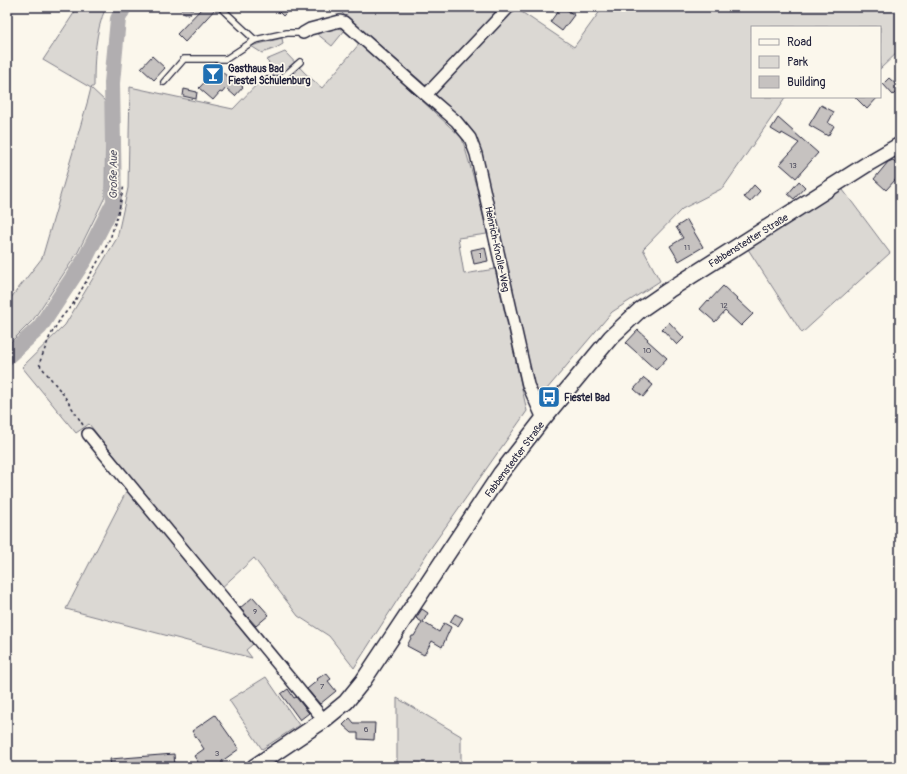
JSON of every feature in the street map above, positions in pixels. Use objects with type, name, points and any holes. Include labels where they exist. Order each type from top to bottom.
[{"type":"street","points":[[426,95],[509,7]]},
{"type":"street","name":"Heinrich-Knolle-Weg","points":[[304,33],[310,29],[340,21],[344,22],[456,121],[470,138],[476,154],[528,385],[543,419]]},
{"type":"street","name":"Fabbenstedter Straße","points":[[254,767],[324,720],[346,702],[363,681],[501,473],[543,419],[611,338],[640,310],[669,290],[900,145]]},
{"type":"street","points":[[88,434],[324,720]]},
{"type":"lane","points":[[223,10],[255,40]]},
{"type":"lane","points":[[164,82],[184,59],[226,59],[255,40],[287,33],[304,33]]},
{"type":"lane","points":[[264,80],[275,80],[282,78],[300,62]]},
{"type":"path","points":[[88,434],[63,394],[39,364],[50,336],[61,318],[73,304],[104,251],[111,236],[119,210],[124,185]]},
{"type":"green space","points":[[78,7],[106,7],[97,36],[94,86],[91,88],[43,60]]},
{"type":"green space","points":[[335,7],[506,7],[429,88]]},
{"type":"green space","points":[[514,7],[574,47],[603,7],[900,7],[900,50],[881,68],[881,26],[751,26],[751,98],[785,98],[723,188],[682,209],[643,249],[660,281],[612,312],[541,396],[532,387],[483,160],[474,133],[457,114],[432,93]]},
{"type":"green space","points":[[330,27],[345,30],[332,46],[316,33]]},
{"type":"green space","points":[[282,38],[283,44],[262,53],[251,46]]},
{"type":"green space","points":[[360,43],[462,138],[477,189],[487,234],[458,238],[464,274],[495,269],[527,411],[430,549],[354,668],[329,636],[298,616],[254,558],[220,589],[89,424],[76,433],[22,367],[65,325],[117,238],[128,188],[130,87],[233,109],[263,78],[274,78],[270,64],[266,60],[285,52],[322,88]]},
{"type":"green space","points":[[91,88],[106,102],[105,197],[78,252],[33,320],[7,346],[7,303],[42,258]]},
{"type":"green space","points":[[840,186],[890,253],[802,333],[746,246]]},
{"type":"green space","points":[[127,490],[253,644],[246,650],[252,658],[66,609]]},
{"type":"green space","points":[[266,677],[299,725],[262,749],[229,700]]},
{"type":"green space","points":[[397,698],[461,736],[461,764],[397,763]]},
{"type":"shaded area","points":[[178,7],[188,7],[193,11],[188,16]]},
{"type":"building","points":[[203,7],[217,7],[185,42],[177,34]]},
{"type":"building","points":[[274,7],[292,7],[283,16]]},
{"type":"building","points":[[561,7],[574,15],[562,31],[550,22]]},
{"type":"building","points":[[152,56],[165,68],[154,80],[141,68]]},
{"type":"building","points":[[218,68],[230,79],[232,77],[243,87],[235,96],[226,88],[213,100],[199,88]]},
{"type":"building","points":[[889,78],[900,88],[893,95],[883,84]]},
{"type":"building","points":[[184,89],[197,92],[196,99],[183,96]]},
{"type":"building","points":[[856,98],[877,98],[867,109]]},
{"type":"building","points":[[821,105],[834,112],[828,123],[834,126],[828,136],[809,125]]},
{"type":"building","points":[[778,118],[818,153],[796,178],[780,164],[799,143],[782,133],[781,135],[771,129]]},
{"type":"building","points":[[893,160],[900,166],[900,182],[896,179],[886,190],[874,179],[888,162]]},
{"type":"building","points":[[799,181],[805,187],[794,199],[788,194]]},
{"type":"building","points":[[754,185],[760,191],[750,202],[744,197]]},
{"type":"building","points":[[687,220],[703,247],[679,261],[670,246],[683,238],[676,227]]},
{"type":"building","points":[[485,247],[488,261],[474,264],[471,250]]},
{"type":"building","points":[[723,286],[753,314],[741,326],[725,311],[715,322],[700,309]]},
{"type":"building","points":[[669,322],[684,338],[677,345],[662,329]]},
{"type":"building","points":[[638,330],[667,358],[656,370],[626,343]]},
{"type":"building","points":[[644,378],[653,385],[643,397],[634,389]]},
{"type":"building","points":[[253,597],[269,615],[256,626],[240,608]]},
{"type":"building","points":[[422,609],[428,613],[423,622],[439,632],[444,623],[451,627],[442,647],[432,641],[424,655],[407,646],[422,622],[416,618]]},
{"type":"building","points":[[455,614],[463,618],[458,626],[450,622]]},
{"type":"building","points":[[326,673],[331,679],[328,681],[336,691],[320,704],[307,689],[318,680],[317,679]]},
{"type":"building","points":[[288,689],[294,698],[296,697],[309,713],[300,720],[281,694]]},
{"type":"building","points":[[215,715],[239,749],[222,761],[222,764],[217,767],[198,767],[198,762],[194,756],[204,749],[192,731]]},
{"type":"building","points":[[350,718],[354,723],[375,723],[374,740],[358,739],[358,733],[352,733],[343,725]]},
{"type":"building","points":[[174,754],[175,767],[111,767],[110,759]]},
{"type":"waterway","name":"Große Aue","points":[[7,357],[40,327],[85,259],[114,202],[112,83],[118,19],[124,7]]},
{"type":"place","name":"Gasthaus Bad Fiestel Schulenburg","points":[[213,74]]},
{"type":"place","name":"Fiestel Bad","points":[[549,397]]}]
